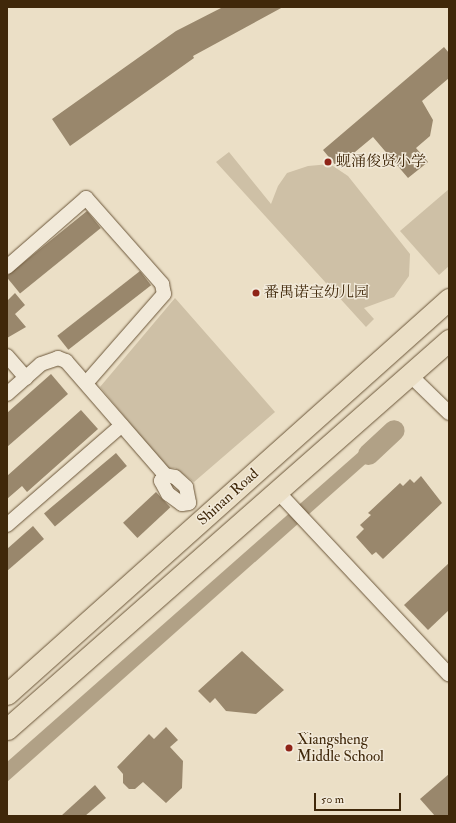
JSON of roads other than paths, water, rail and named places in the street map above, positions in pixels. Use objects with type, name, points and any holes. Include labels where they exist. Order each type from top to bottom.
[{"type":"highway","name":"Shinan Road","points":[[7,694],[449,299]]},
{"type":"highway","name":"Shinan Road","points":[[7,729],[284,499],[449,340]]},
{"type":"street","points":[[7,267],[86,198],[162,284],[164,294],[86,383]]},
{"type":"street","points":[[7,356],[26,378]]},
{"type":"street","points":[[7,394],[41,364],[58,358],[72,367],[165,474],[175,477],[186,487],[189,503],[203,519]]},
{"type":"street","points":[[411,376],[449,413]]},
{"type":"street","points":[[7,525],[122,425]]},
{"type":"street","points":[[284,499],[449,675]]},
{"type":"waterway","points":[[368,454],[394,430]]},
{"type":"place","name":"蚬涌俊贤小学","points":[[328,162]]},
{"type":"place","name":"番禺诺宝幼儿园","points":[[256,293]]},
{"type":"place","name":"Xiangsheng Middle School","points":[[289,748]]}]
